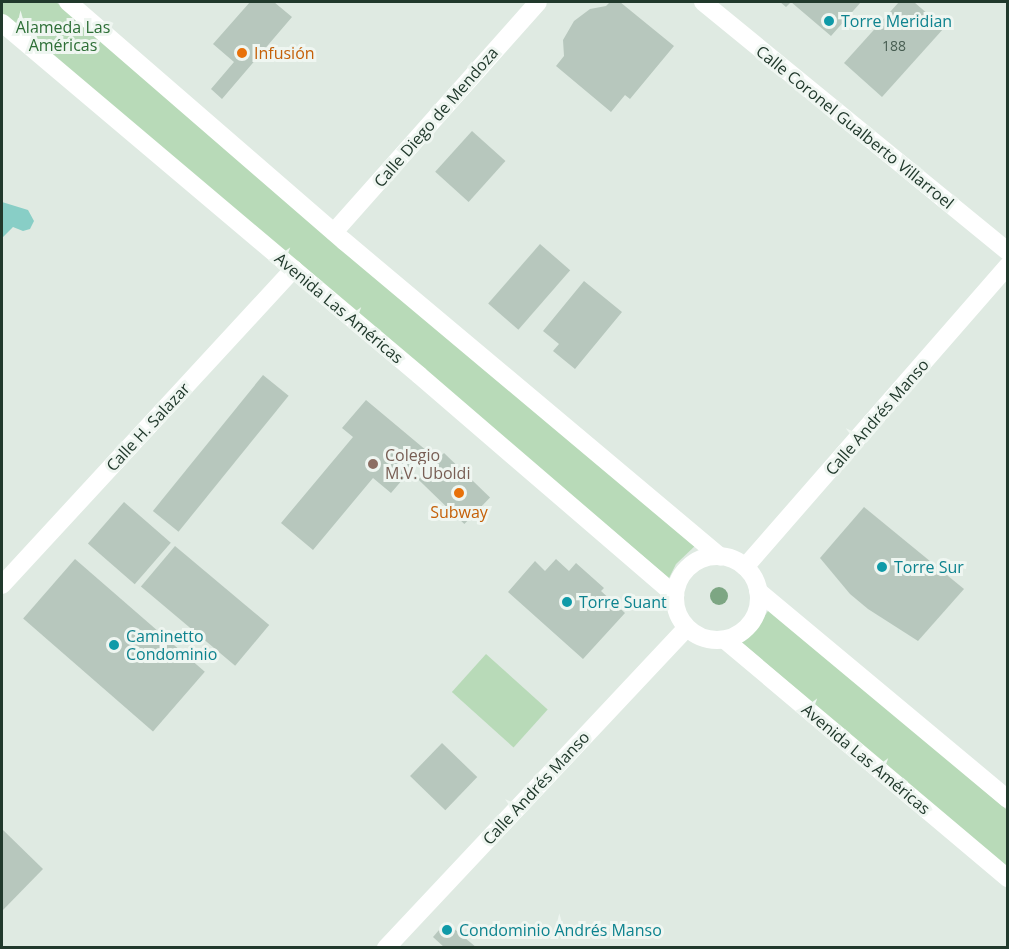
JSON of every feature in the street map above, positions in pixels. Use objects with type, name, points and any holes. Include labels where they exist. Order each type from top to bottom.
[{"type":"street","points":[[68,2],[334,232],[720,556]]},
{"type":"street","name":"Calle Diego de Mendoza","points":[[334,232],[538,2]]},
{"type":"street","name":"Calle Coronel Gualberto Villarroel","points":[[703,2],[1008,252]]},
{"type":"street","name":"Avenida Las Américas","points":[[2,23],[675,595]]},
{"type":"street","name":"Calle Andrés Manso","points":[[745,567],[1008,266]]},
{"type":"street","name":"Calle H. Salazar","points":[[2,585],[294,269]]},
{"type":"street","points":[[758,591],[758,607],[752,623],[739,635],[725,640],[705,638],[686,628],[679,618],[675,595],[680,575],[688,567],[708,556],[720,556],[733,560],[745,567],[758,591],[1008,799]]},
{"type":"street","name":"Calle Andrés Manso","points":[[386,948],[686,628]]},
{"type":"street","name":"Avenida Las Américas","points":[[725,640],[1008,878]]},
{"type":"green space","name":"Alameda Las Américas","points":[[2,2],[56,2],[697,544],[676,564],[669,578],[2,13]]},
{"type":"green space","points":[[770,608],[1007,810],[1007,868],[740,641],[757,628]]},
{"type":"green space","points":[[486,654],[548,710],[514,747],[452,692]]},
{"type":"water","points":[[2,202],[28,210],[34,221],[30,229],[23,231],[13,227],[2,238]]},
{"type":"building","name":"Infusión","points":[[250,2],[274,2],[292,17],[222,99],[211,89],[234,62],[213,44]]},
{"type":"building","points":[[610,2],[620,2],[674,46],[630,99],[625,95],[611,112],[556,66],[564,56],[563,40],[574,21],[590,9],[606,6]]},
{"type":"building","points":[[780,2],[791,2],[786,7]]},
{"type":"building","name":"Torre Meridian","points":[[791,2],[861,2],[831,36]]},
{"type":"building","points":[[899,2],[914,2],[944,28],[882,97],[844,63]]},
{"type":"building","points":[[472,131],[505,161],[469,202],[435,172]]},
{"type":"building","points":[[540,244],[570,270],[518,330],[488,304]]},
{"type":"building","points":[[584,281],[622,312],[575,369],[553,351],[559,344],[543,331]]},
{"type":"building","points":[[263,375],[289,396],[179,532],[153,511]]},
{"type":"building","name":"Colegio M.V. Uboldi","points":[[366,400],[427,451],[391,493],[373,478],[313,550],[281,523],[353,437],[342,428]]},
{"type":"building","points":[[444,453],[490,497],[464,524],[418,480]]},
{"type":"building","points":[[124,502],[171,543],[135,584],[88,544]]},
{"type":"building","name":"Torre Sur","points":[[864,507],[964,589],[918,641],[868,609],[850,594],[820,558]]},
{"type":"building","points":[[175,546],[269,625],[235,666],[141,587]]},
{"type":"building","name":"Caminetto Condominio","points":[[75,559],[205,672],[153,731],[23,619]]},
{"type":"building","name":"Torre Suant","points":[[556,559],[569,571],[576,563],[604,588],[601,591],[625,613],[583,659],[508,592],[535,561],[545,571]]},
{"type":"building","points":[[442,743],[477,777],[445,810],[410,776]]},
{"type":"building","points":[[2,829],[43,869],[2,911]]},
{"type":"building","name":"Condominio Andrés Manso","points":[[446,922],[477,948],[445,948],[433,937]]},
{"type":"place","name":"Torre Meridian","points":[[829,21]]},
{"type":"place","name":"Infusión","points":[[242,53]]},
{"type":"place","name":"Colegio M.V. Uboldi","points":[[373,464]]},
{"type":"place","name":"Subway","points":[[459,493]]},
{"type":"place","name":"Torre Sur","points":[[882,567]]},
{"type":"place","name":"Torre Suant","points":[[567,602]]},
{"type":"place","name":"Caminetto Condominio","points":[[114,645]]},
{"type":"place","name":"Condominio Andrés Manso","points":[[447,930]]}]
